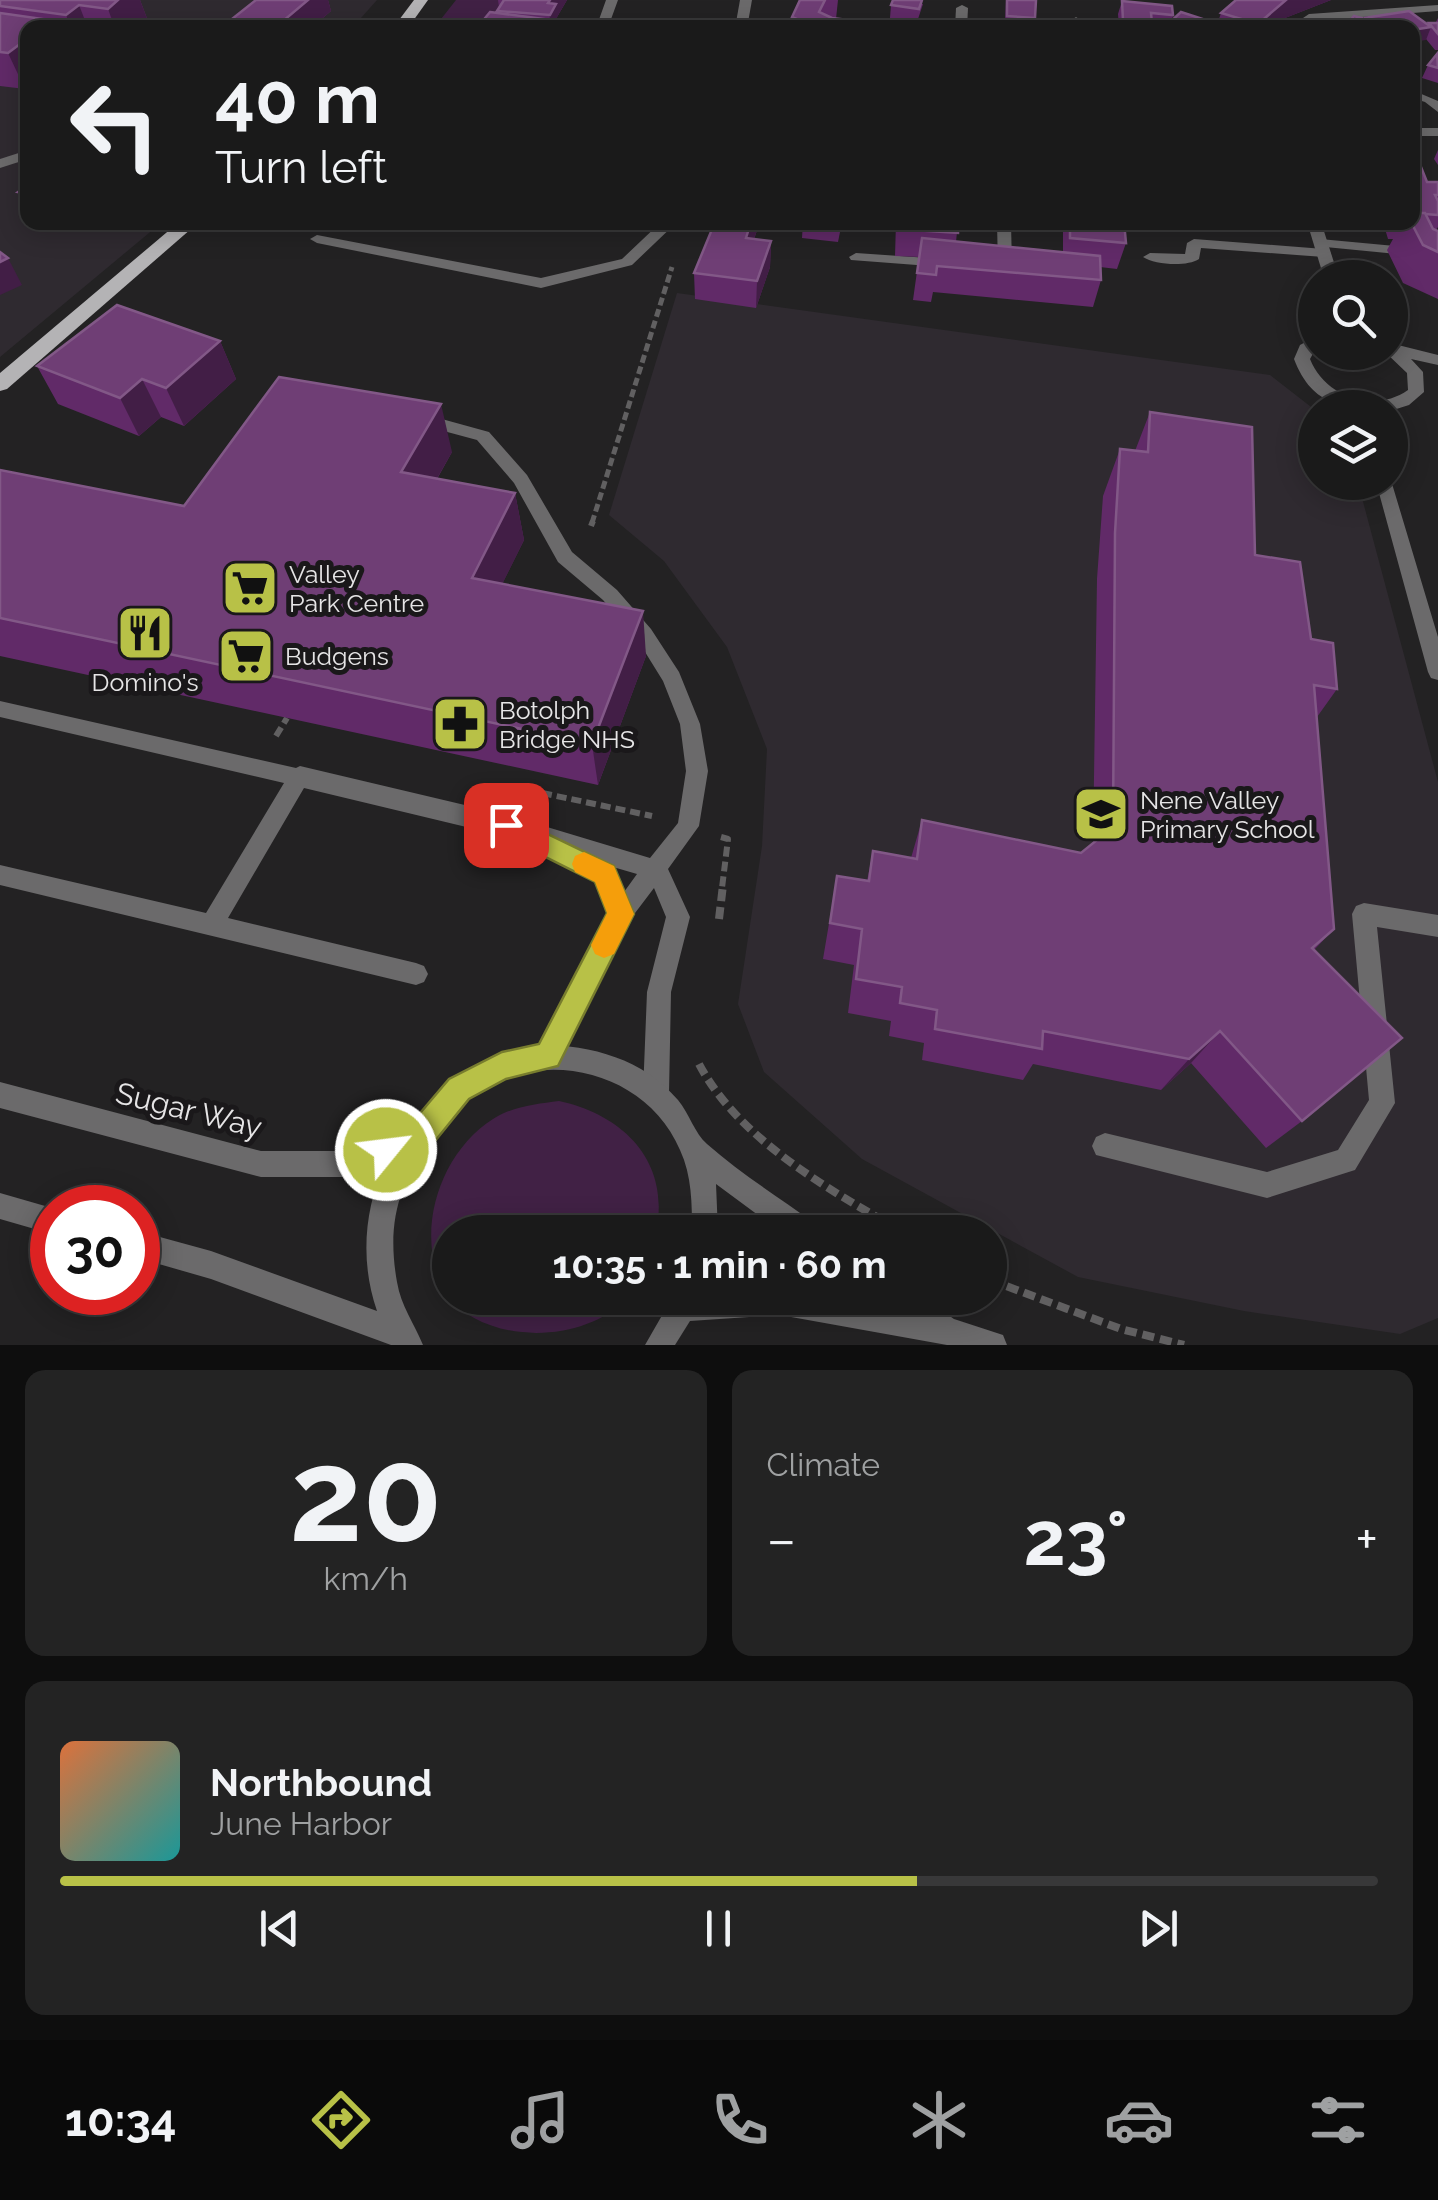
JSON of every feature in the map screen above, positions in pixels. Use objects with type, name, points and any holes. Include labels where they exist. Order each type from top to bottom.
[{"type":"main road","points":[[0,384],[181,230]]},
{"type":"street","points":[[961,20],[962,8]]},
{"type":"street","points":[[1306,20],[1438,8]]},
{"type":"street","points":[[317,240],[541,282],[627,262],[664,230]]},
{"type":"street","points":[[987,266],[1014,268],[1006,230]]},
{"type":"street","points":[[1316,230],[1326,260]]},
{"type":"street","points":[[1150,256],[1192,259],[1194,243],[1438,254]]},
{"type":"street","points":[[856,257],[968,265]]},
{"type":"street","points":[[1408,353],[1438,360]]},
{"type":"street","points":[[1408,361],[1418,383]]},
{"type":"street","points":[[1304,370],[1323,390]]},
{"type":"street","points":[[1408,399],[1418,383],[1438,378]]},
{"type":"street","points":[[407,415],[484,436],[520,480],[565,557],[610,595],[644,634],[672,678],[690,724],[697,771],[688,826],[621,914],[548,1056]]},
{"type":"street","points":[[1390,500],[1438,672]]},
{"type":"street","points":[[0,709],[506,825],[657,870],[678,917],[659,992],[656,1093]]},
{"type":"street","points":[[212,924],[300,776]]},
{"type":"street","points":[[506,825],[605,874],[621,914]]},
{"type":"street","points":[[0,874],[416,974]]},
{"type":"street","points":[[1104,1146],[1266,1185],[1346,1160],[1382,1103],[1364,914],[1438,926]]},
{"type":"street","points":[[404,1339],[385,1297],[378,1236],[392,1176],[459,1089],[502,1066],[548,1056],[586,1058],[623,1070],[656,1093],[678,1120],[696,1152],[706,1215]]},
{"type":"street","name":"Sugar Way","points":[[0,1095],[260,1164],[351,1164],[420,1135]]},
{"type":"street","points":[[696,1152],[780,1215]]},
{"type":"street","points":[[0,1206],[30,1215]]},
{"type":"street","points":[[160,1250],[210,1265],[404,1339]]},
{"type":"street","points":[[659,1345],[678,1315]]},
{"type":"street","points":[[855,1315],[948,1331],[993,1345]]},
{"type":"street","points":[[924,1315],[948,1331]]},
{"type":"path","points":[[601,537],[590,524],[672,266],[669,230]]},
{"type":"path","points":[[728,820],[728,839]]},
{"type":"path","points":[[1007,1286],[1122,1329],[1184,1345]]},
{"type":"shaded area","points":[[0,0],[377,0],[359,20],[20,20],[20,230],[153,230],[0,357]]},
{"type":"shaded area","points":[[456,0],[511,0],[496,20],[440,20]]},
{"type":"shaded area","name":"Nene Valley Primary School","points":[[677,293],[1270,375],[1298,397],[1298,500],[1363,500],[1438,782],[1438,1318],[1400,1334],[1244,1311],[1078,1277],[1007,1238],[1007,1215],[965,1215],[862,1159],[764,1072],[738,1004],[762,846],[767,749],[727,647],[664,561],[609,515]]},
{"type":"shaded area","points":[[559,1101],[604,1118],[622,1130],[649,1163],[656,1184],[658,1215],[433,1215],[445,1175],[474,1134],[501,1115]]},
{"type":"shaded area","points":[[470,1315],[605,1315],[561,1331],[535,1333],[485,1323]]},
{"type":"building","points":[[0,0],[118,0],[108,9],[79,5],[66,15],[0,6]]},
{"type":"building","points":[[256,0],[308,0],[284,20],[232,19]]},
{"type":"building","points":[[504,0],[550,0],[548,3],[556,4],[550,15],[497,11]]},
{"type":"building","points":[[800,0],[825,0],[819,12],[848,20],[799,20],[792,17]]},
{"type":"building","points":[[893,0],[922,0],[919,9],[891,5]]},
{"type":"building","points":[[1007,0],[1036,0],[1035,18],[1007,16]]},
{"type":"building","points":[[1236,0],[1286,0],[1263,20],[1245,20],[1221,13]]},
{"type":"building","points":[[1122,1],[1172,6],[1173,15],[1151,13],[1152,20],[1123,20]]},
{"type":"building","points":[[1409,11],[1431,27],[1420,29],[1420,20],[1364,18]]},
{"type":"building","points":[[490,12],[551,20],[484,20]]},
{"type":"building","points":[[1181,12],[1206,20],[1172,20]]},
{"type":"building","points":[[0,13],[50,20],[20,20],[20,44],[8,53],[0,52]]},
{"type":"building","points":[[1437,54],[1438,68],[1428,65]]},
{"type":"building","points":[[1420,164],[1427,182],[1438,182],[1438,215],[1420,214]]},
{"type":"building","points":[[1420,213],[1425,213],[1438,231],[1438,252],[1423,245],[1415,230],[1420,230]]},
{"type":"building","points":[[712,230],[748,230],[746,238],[771,241],[757,281],[694,273]]},
{"type":"building","points":[[913,230],[958,230],[958,233]]},
{"type":"building","points":[[1070,230],[1125,230],[1126,243],[1070,238]]},
{"type":"building","points":[[922,238],[1100,256],[1101,280],[937,266],[936,275],[917,273]]},
{"type":"building","points":[[117,305],[220,341],[166,388],[142,379],[120,398],[37,366]]},
{"type":"building","name":"Valley Park Centre","points":[[279,377],[441,404],[401,472],[515,493],[472,578],[643,611],[592,744],[0,618],[0,470],[184,506]]},
{"type":"building","points":[[1150,412],[1252,427],[1255,555],[1300,562],[1311,639],[1333,643],[1337,689],[1314,685],[1334,929],[1312,948],[1402,1038],[1302,1121],[1220,1031],[1189,1059],[1043,1031],[1042,1049],[935,1029],[937,1010],[900,1003],[902,987],[856,979],[862,929],[830,923],[837,876],[869,881],[873,851],[917,859],[922,820],[1081,853],[1113,827],[1115,533],[1120,449],[1148,452]]},
{"type":"slow traffic","points":[[584,864],[605,874],[621,914],[604,945]]},
{"type":"place","name":"Valley Park Centre","points":[[250,588]]},
{"type":"place","name":"Domino's","points":[[145,633]]},
{"type":"place","name":"Budgens","points":[[246,656]]},
{"type":"place","name":"Botolph Bridge NHS","points":[[460,724]]},
{"type":"place","name":"Nene Valley Primary School","points":[[1101,814]]},
{"type":"route","points":[[386,1150],[420,1135],[459,1089],[502,1066],[548,1056],[621,914],[605,874],[506,825]]}]
